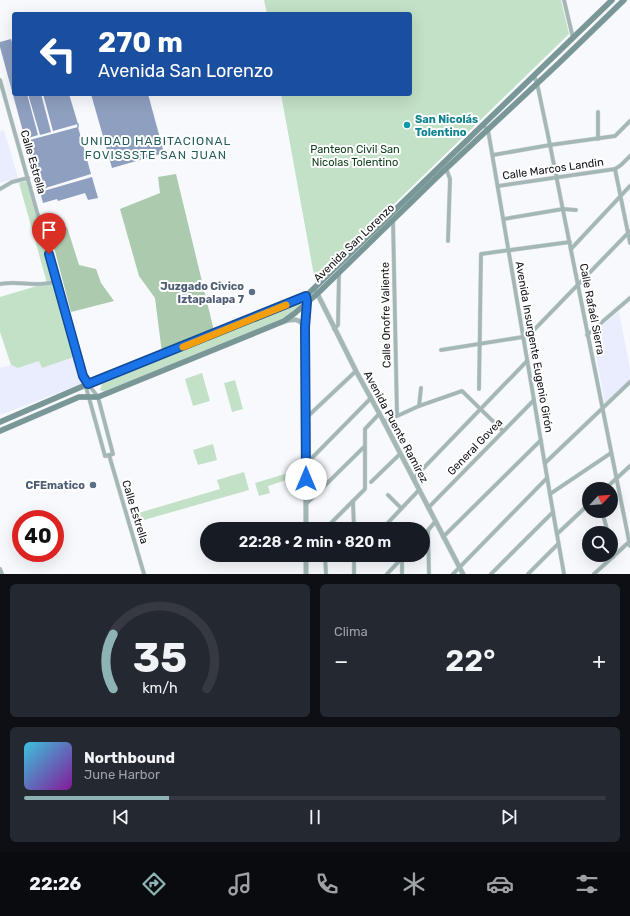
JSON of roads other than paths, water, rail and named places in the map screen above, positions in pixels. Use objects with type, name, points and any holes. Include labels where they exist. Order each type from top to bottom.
[{"type":"main road","name":"Avenida San Lorenzo","points":[[0,431],[80,397],[98,397],[284,321],[307,299],[314,288],[337,269],[391,217],[483,124],[612,0]]},
{"type":"main road","name":"Avenida San Lorenzo","points":[[391,217],[488,130],[624,0]]},
{"type":"main road","name":"Avenida San Lorenzo","points":[[0,422],[87,385],[307,299],[317,294],[337,269]]},
{"type":"street","points":[[564,0],[573,38]]},
{"type":"street","name":"Calle Rafaél Sierra","points":[[534,76],[537,83],[570,242],[587,335],[630,544]]},
{"type":"street","name":"Calle Estrella","points":[[0,80],[2,93],[28,178],[83,376],[87,385],[89,397],[109,455],[144,574]]},
{"type":"street","points":[[598,112],[598,139]]},
{"type":"street","points":[[493,155],[616,136],[630,121]]},
{"type":"street","name":"Avenida Insurgente Eugenio Girón","points":[[483,124],[488,130],[493,155],[564,574]]},
{"type":"street","name":"Calle Marcos Landin","points":[[498,186],[615,169],[630,156]]},
{"type":"street","points":[[446,168],[450,179],[448,241]]},
{"type":"street","points":[[615,169],[629,232],[630,243]]},
{"type":"street","points":[[0,189],[12,182],[28,178]]},
{"type":"street","points":[[571,249],[630,186]]},
{"type":"street","points":[[504,219],[563,209],[576,210]]},
{"type":"street","name":"Calle Onofre Valiente","points":[[391,217],[397,415]]},
{"type":"street","points":[[441,350],[523,337],[531,333],[629,232]]},
{"type":"street","points":[[479,389],[481,254],[570,242]]},
{"type":"street","points":[[334,329],[338,325],[337,269]]},
{"type":"street","points":[[0,284],[11,281],[37,285],[50,284],[57,281]]},
{"type":"street","name":"Avenida Puente Ramírez","points":[[314,288],[334,329],[463,574]]},
{"type":"street","points":[[587,335],[630,298]]},
{"type":"street","points":[[306,522],[305,327],[307,299]]},
{"type":"street","points":[[284,321],[301,321],[305,327]]},
{"type":"street","points":[[413,479],[480,408],[528,361]]},
{"type":"street","points":[[306,418],[356,371]]},
{"type":"street","points":[[545,463],[630,382]]},
{"type":"street","name":"Calle Estrella","points":[[87,385],[98,397],[109,455]]},
{"type":"street","points":[[419,406],[420,388]]},
{"type":"street","points":[[384,422],[419,406],[462,391],[503,431]]},
{"type":"street","points":[[306,464],[371,398]]},
{"type":"street","name":"General Govea","points":[[428,508],[534,400]]},
{"type":"street","points":[[332,522],[365,489],[365,429],[379,414]]},
{"type":"street","points":[[443,537],[541,440]]},
{"type":"street","points":[[306,504],[364,447]]},
{"type":"street","points":[[550,494],[611,453]]},
{"type":"street","points":[[371,482],[400,454]]},
{"type":"street","points":[[613,482],[630,466]]},
{"type":"street","points":[[453,574],[547,478]]},
{"type":"street","points":[[388,522],[419,490]]},
{"type":"street","points":[[388,495],[401,508]]},
{"type":"street","points":[[354,501],[354,522]]},
{"type":"street","points":[[557,534],[582,511]]},
{"type":"street","points":[[491,574],[553,512]]},
{"type":"street","points":[[430,529],[436,522]]},
{"type":"street","points":[[528,574],[558,544]]},
{"type":"street","points":[[618,553],[630,544]]},
{"type":"street","points":[[306,562],[306,574]]},
{"type":"street","points":[[326,562],[326,574]]},
{"type":"street","points":[[354,562],[354,574]]},
{"type":"street","points":[[387,574],[399,562]]},
{"type":"street","points":[[402,562],[402,574]]},
{"type":"street","points":[[429,562],[429,574]]},
{"type":"street","points":[[594,574],[607,562]]},
{"type":"street","points":[[0,569],[2,574]]},
{"type":"street","points":[[559,574],[563,569]]},
{"type":"water","points":[[11,39],[12,42],[12,91],[0,47],[0,42]]},
{"type":"water","points":[[13,96],[28,96],[38,135],[25,139]]},
{"type":"water","points":[[29,96],[42,96],[51,132],[40,135]]},
{"type":"water","points":[[44,96],[70,96],[78,124],[53,131]]},
{"type":"water","points":[[92,96],[149,96],[164,153],[112,168]]},
{"type":"water","points":[[78,127],[91,174],[39,190],[26,141]]},
{"type":"water","points":[[92,177],[98,198],[88,200],[85,193],[58,201],[57,199],[43,203],[40,192]]},
{"type":"place","name":"San Nicolás Tolentino","points":[[407,125]]},
{"type":"place","name":"Juzgado Civico Iztapalapa 7","points":[[252,292]]},
{"type":"place","name":"CFEmatico","points":[[93,485]]},
{"type":"district","name":"UNIDAD HABITACIONAL FOVISSSTE SAN JUAN","points":[[156,148]]},
{"type":"park label","name":"Panteon Civil San Nicolas Tolentino","points":[[355,155]]}]
